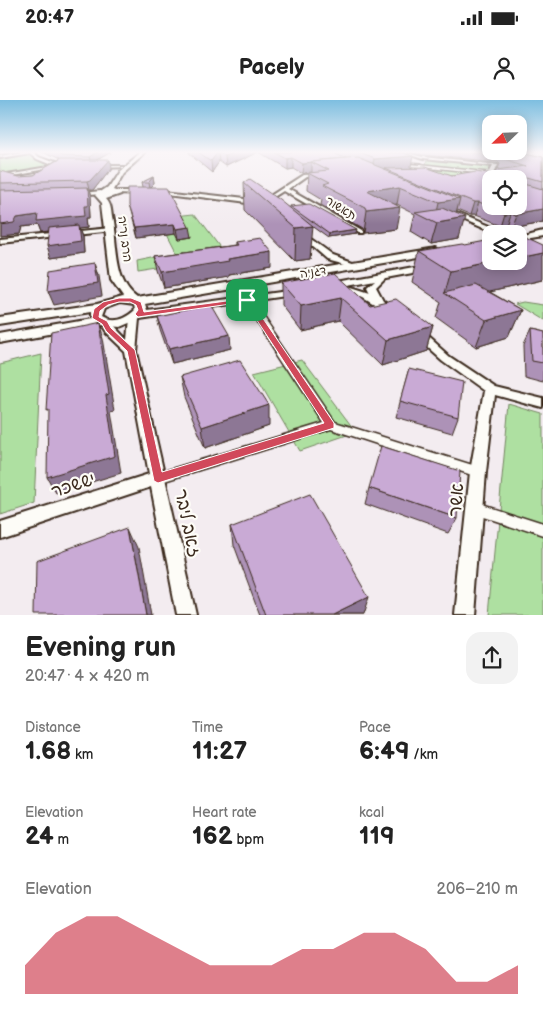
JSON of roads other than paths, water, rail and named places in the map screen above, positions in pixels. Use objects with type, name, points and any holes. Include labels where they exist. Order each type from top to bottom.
[{"type":"street","name":"הרב נריה","points":[[116,176],[114,192],[102,196],[111,230],[116,280],[133,301],[141,307],[136,316]]},
{"type":"street","name":"תאשור","points":[[262,203],[304,176]]},
{"type":"street","name":"תאשור","points":[[285,189],[359,232]]},
{"type":"street","points":[[64,195],[102,196],[114,192],[177,192],[262,203],[270,209]]},
{"type":"street","points":[[446,211],[482,227]]},
{"type":"street","points":[[472,223],[482,230]]},
{"type":"street","points":[[292,227],[330,257],[356,265]]},
{"type":"street","points":[[0,241],[111,230]]},
{"type":"street","points":[[527,235],[543,232]]},
{"type":"street","points":[[527,240],[540,245]]},
{"type":"street","name":"דגניה","points":[[102,305],[119,300],[133,301],[445,250]]},
{"type":"street","name":"דגניה","points":[[136,316],[247,300],[438,266]]},
{"type":"street","points":[[379,300],[371,286],[383,276]]},
{"type":"street","name":"הרב נריה","points":[[102,305],[116,280]]},
{"type":"street","points":[[335,285],[358,290],[379,300],[445,358],[490,389],[543,403]]},
{"type":"street","points":[[247,300],[331,425]]},
{"type":"street","points":[[102,305],[95,314],[108,330],[131,350]]},
{"type":"street","points":[[0,322],[102,305]]},
{"type":"street","points":[[0,339],[102,322],[121,322],[136,316]]},
{"type":"street","name":"זאב ליבר","points":[[136,316],[131,350],[186,615]]},
{"type":"street","name":"אשר","points":[[465,615],[478,472],[490,389]]},
{"type":"street","points":[[158,478],[331,425],[478,472]]},
{"type":"street","name":"יששכר","points":[[0,529],[158,478]]},
{"type":"street","points":[[475,508],[543,530]]}]
